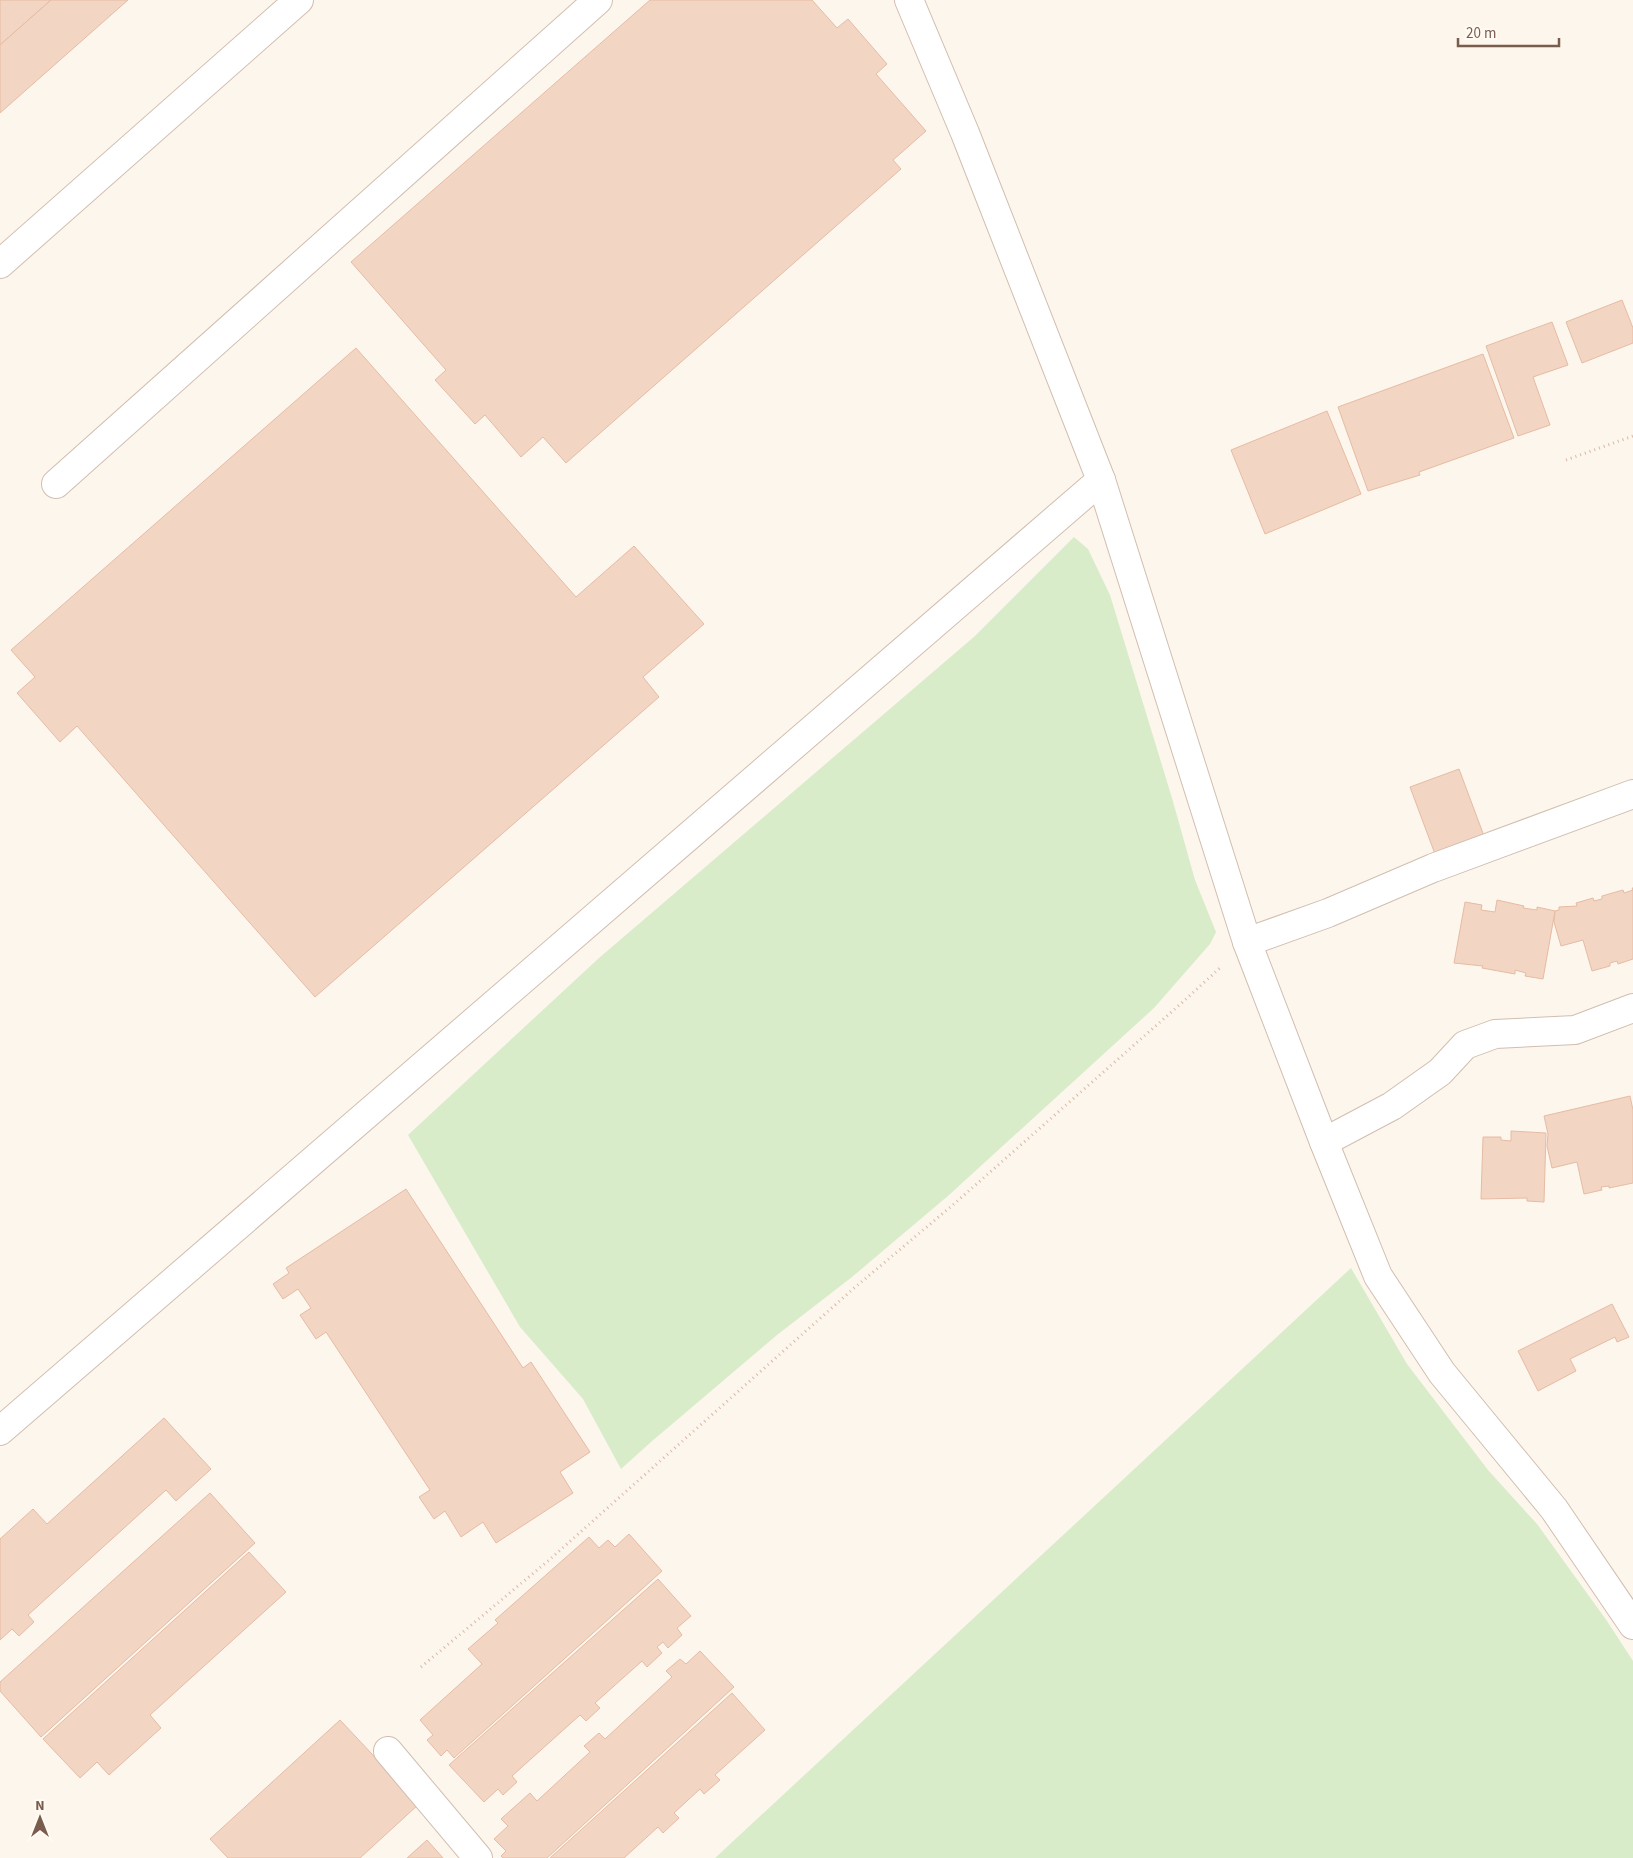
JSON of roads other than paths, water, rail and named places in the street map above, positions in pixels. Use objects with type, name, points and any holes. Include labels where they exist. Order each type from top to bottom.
[{"type":"street","points":[[0,264],[299,0]]},
{"type":"street","points":[[56,484],[598,0]]},
{"type":"street","points":[[909,0],[965,133],[1101,480],[1247,942],[1378,1276],[1442,1373],[1554,1510],[1633,1625]]},
{"type":"street","points":[[0,1432],[1101,480]]},
{"type":"street","points":[[1247,942],[1328,913],[1433,868],[1633,794]]},
{"type":"street","points":[[1324,1142],[1392,1106],[1440,1072],[1465,1045],[1495,1034],[1575,1030],[1633,1008]]},
{"type":"street","points":[[388,1751],[478,1858]]}]
